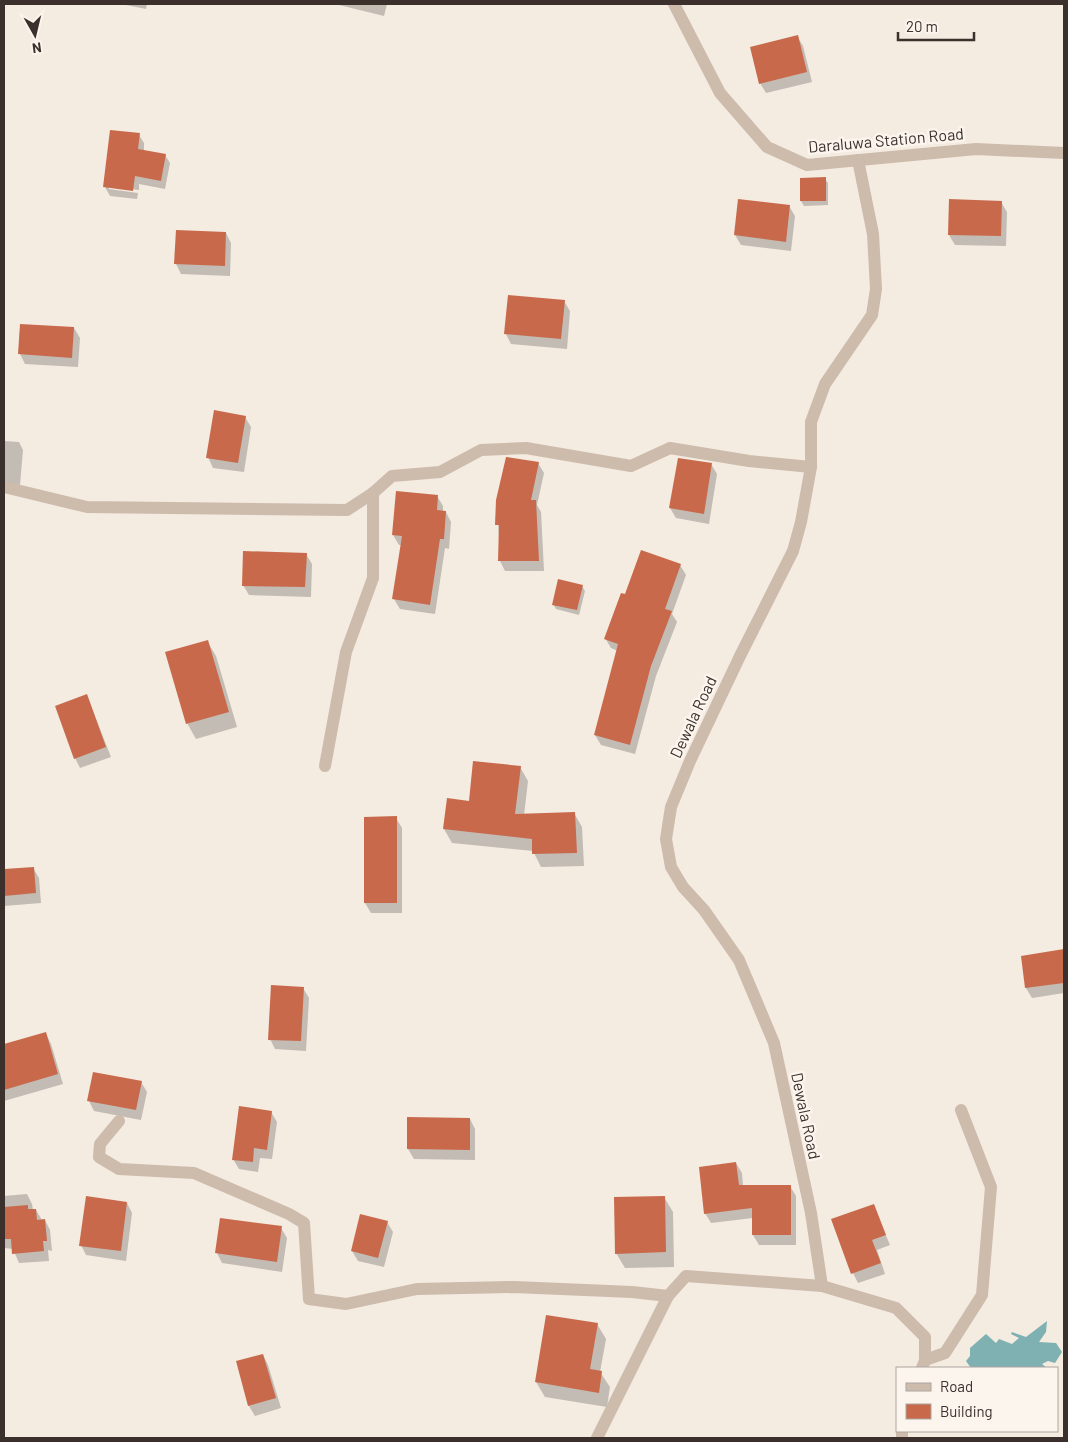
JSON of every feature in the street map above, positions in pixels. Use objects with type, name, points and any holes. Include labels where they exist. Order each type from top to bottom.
[{"type":"street","name":"Daraluwa Station Road","points":[[674,4],[720,93],[767,147],[807,166],[976,149],[1064,153]]},
{"type":"street","name":"Dewala Road","points":[[822,1286],[811,1213],[774,1042],[736,955],[704,910],[682,887],[671,867],[666,839],[671,807],[690,761],[793,551],[812,467],[811,422],[825,384],[872,315],[876,289],[873,234],[858,160]]},
{"type":"street","points":[[4,487],[87,507],[347,510],[373,493],[392,476],[440,472],[482,450],[526,448],[631,466],[670,448],[749,461],[812,467]]},
{"type":"street","points":[[325,766],[346,652],[373,578],[373,493]]},
{"type":"street","points":[[923,1364],[945,1353],[982,1296],[991,1187],[961,1110]]},
{"type":"street","points":[[118,1121],[100,1144],[99,1157],[119,1168],[194,1173],[289,1214],[304,1223],[309,1299],[346,1304],[417,1289],[514,1287],[632,1292],[668,1296]]},
{"type":"street","points":[[597,1438],[668,1296],[686,1276],[822,1286],[896,1308],[925,1337],[923,1364]]},
{"type":"water","points":[[1047,1321],[1046,1332],[1039,1342],[1056,1343],[1062,1352],[1055,1363],[1048,1361],[1042,1364],[1046,1367],[970,1367],[966,1361],[970,1356],[970,1348],[986,1334],[996,1343],[999,1339],[1012,1344],[1019,1338],[1011,1334],[1012,1332],[1026,1337]]},
{"type":"building","points":[[798,35],[807,72],[759,84],[750,47]]},
{"type":"building","points":[[110,130],[140,133],[138,149],[166,154],[161,181],[135,176],[133,191],[103,187]]},
{"type":"building","points":[[826,177],[826,201],[800,201],[800,178]]},
{"type":"building","points":[[738,199],[790,205],[786,242],[734,235]]},
{"type":"building","points":[[949,199],[1002,201],[1001,236],[948,235]]},
{"type":"building","points":[[176,230],[226,232],[225,266],[174,264]]},
{"type":"building","points":[[508,295],[565,300],[561,339],[504,334]]},
{"type":"building","points":[[20,324],[74,327],[72,358],[18,354]]},
{"type":"building","points":[[214,410],[246,416],[238,463],[206,458]]},
{"type":"building","points":[[506,457],[539,462],[531,500],[536,500],[539,561],[498,561],[499,525],[495,525],[496,500]]},
{"type":"building","points":[[678,458],[712,463],[704,514],[669,508]]},
{"type":"building","points":[[396,491],[438,495],[437,510],[446,511],[444,539],[440,539],[430,605],[392,599],[402,536],[392,535]]},
{"type":"building","points":[[641,550],[681,564],[665,609],[672,611],[651,666],[630,745],[594,735],[618,644],[604,639],[621,593],[625,594]]},
{"type":"building","points":[[243,551],[307,553],[305,587],[242,586]]},
{"type":"building","points":[[558,579],[583,585],[577,610],[552,605]]},
{"type":"building","points":[[208,640],[229,712],[186,724],[165,652]]},
{"type":"building","points":[[87,694],[106,747],[74,759],[55,706]]},
{"type":"building","points":[[473,761],[521,766],[515,814],[575,812],[577,853],[532,854],[532,839],[443,829],[447,798],[469,801]]},
{"type":"building","points":[[397,816],[397,903],[364,903],[364,817]]},
{"type":"building","points":[[34,867],[36,893],[4,896],[4,869]]},
{"type":"building","points":[[1064,949],[1064,983],[1025,988],[1021,956]]},
{"type":"building","points":[[271,985],[304,987],[301,1041],[268,1040]]},
{"type":"building","points":[[46,1032],[58,1074],[4,1090],[4,1044]]},
{"type":"building","points":[[93,1072],[142,1081],[136,1110],[87,1101]]},
{"type":"building","points":[[239,1106],[272,1111],[267,1150],[254,1148],[253,1162],[232,1160]]},
{"type":"building","points":[[407,1117],[470,1118],[470,1150],[407,1149]]},
{"type":"building","points":[[736,1162],[739,1185],[791,1185],[791,1235],[752,1235],[752,1208],[704,1214],[699,1167]]},
{"type":"building","points":[[86,1196],[127,1202],[121,1251],[79,1246]]},
{"type":"building","points":[[665,1196],[666,1252],[615,1254],[614,1197]]},
{"type":"building","points":[[874,1204],[886,1235],[872,1240],[881,1263],[851,1274],[831,1219]]},
{"type":"building","points":[[28,1205],[28,1209],[36,1209],[37,1220],[45,1219],[47,1241],[43,1241],[44,1251],[12,1254],[11,1239],[4,1239],[4,1207]]},
{"type":"building","points":[[360,1214],[388,1221],[378,1258],[351,1251]]},
{"type":"building","points":[[220,1218],[282,1226],[277,1262],[215,1253]]},
{"type":"building","points":[[546,1315],[598,1323],[590,1369],[602,1371],[599,1393],[535,1382]]},
{"type":"building","points":[[263,1354],[276,1398],[248,1406],[236,1361]]}]
